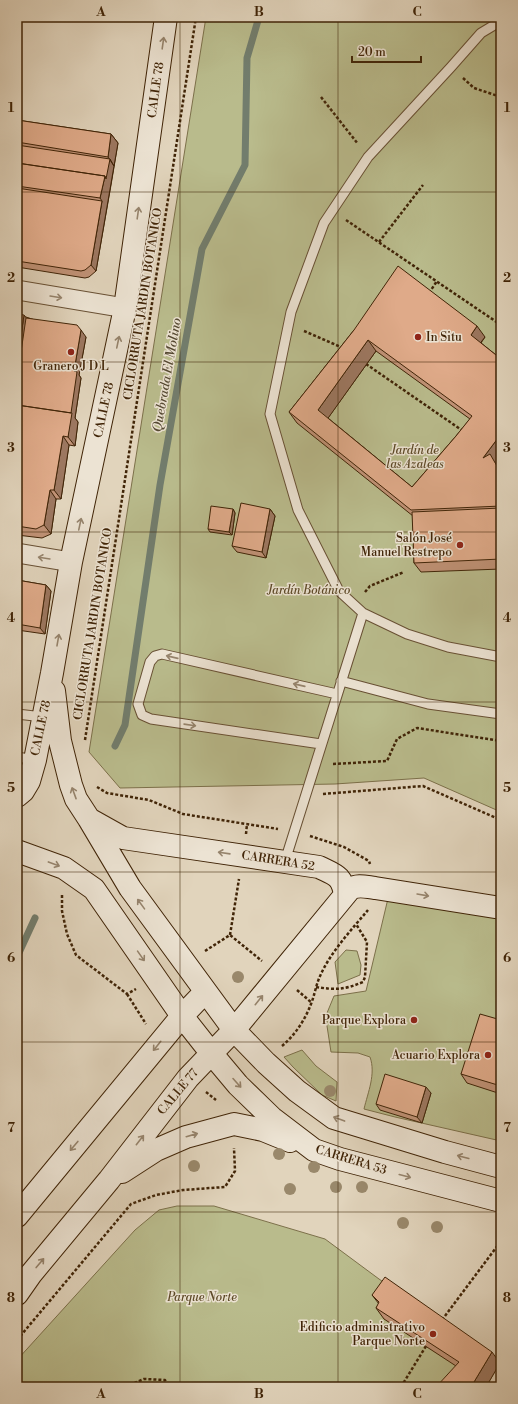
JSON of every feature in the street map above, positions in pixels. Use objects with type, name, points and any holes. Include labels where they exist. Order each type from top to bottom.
[{"type":"main road","name":"CALLE 78","points":[[17,796],[23,791],[29,781],[26,758],[43,717],[71,562],[125,308],[166,17]]},
{"type":"main road","points":[[52,673],[60,741],[76,799],[130,888],[234,1030],[266,1063],[297,1091],[334,1118],[445,1152],[501,1167]]},
{"type":"main road","name":"CARRERA 52","points":[[89,820],[123,838],[319,867],[336,875],[343,884],[345,895]]},
{"type":"main road","points":[[17,852],[64,868],[94,889],[182,1016]]},
{"type":"main road","points":[[345,895],[354,886],[501,908]]},
{"type":"main road","name":"CALLE 77","points":[[17,1294],[31,1274],[109,1180],[188,1078],[234,1030],[345,895]]},
{"type":"main road","points":[[17,1216],[182,1016],[205,992]]},
{"type":"main road","name":"CARRERA 53","points":[[182,1016],[238,1085],[272,1118],[314,1150],[340,1159],[501,1201]]},
{"type":"main road","points":[[109,1180],[156,1150],[186,1137],[234,1124],[263,1130],[314,1150]]},
{"type":"street","points":[[17,290],[125,308]]},
{"type":"street","points":[[17,554],[71,562]]},
{"type":"lane","points":[[501,21],[481,33],[368,157],[324,222],[291,312],[270,414],[298,510],[339,591],[363,613],[407,634],[448,647],[501,657]]},
{"type":"lane","points":[[285,861],[340,681],[363,613]]},
{"type":"lane","points":[[321,744],[151,719],[142,715],[138,704],[150,662],[154,656],[162,654],[337,694]]},
{"type":"lane","points":[[340,681],[428,704],[501,714]]},
{"type":"lane","points":[[17,714],[43,717]]},
{"type":"path","name":"CICLORRUTA JARDIN BOTANICO","points":[[84,747],[196,17]]},
{"type":"path","points":[[451,67],[474,88],[501,97]]},
{"type":"path","points":[[321,97],[368,157]]},
{"type":"path","points":[[379,242],[422,185]]},
{"type":"path","points":[[332,210],[501,325]]},
{"type":"path","points":[[428,294],[436,281]]},
{"type":"path","points":[[289,324],[347,351]]},
{"type":"path","points":[[366,364],[466,433]]},
{"type":"path","points":[[354,605],[370,586],[404,572]]},
{"type":"path","points":[[314,765],[387,761],[397,739],[417,728],[501,741]]},
{"type":"path","points":[[95,786],[107,793],[149,800],[183,814],[294,831],[344,847],[369,861],[375,888],[375,900],[339,946],[321,973],[312,1003]]},
{"type":"path","points":[[306,795],[423,786],[501,820]]},
{"type":"path","points":[[316,987],[334,989],[349,988],[363,982],[365,977],[367,942],[356,924]]},
{"type":"path","points":[[17,1340],[131,1204],[163,1193],[225,1187]]},
{"type":"path","points":[[440,1322],[501,1241]]},
{"type":"path","points":[[401,1387],[426,1346]]},
{"type":"path","points":[[125,1387],[144,1380],[165,1380],[169,1387]]},
{"type":"green space","name":"Jardín Botánico","points":[[206,17],[501,17],[501,812],[424,778],[335,784],[120,788],[89,752]]},
{"type":"green space","name":"Parque Explora","points":[[390,890],[501,907],[501,1141],[364,1109],[372,1076],[372,1063],[370,1057],[358,1053],[331,1052],[327,1026],[327,1013],[334,996],[366,991]]},
{"type":"green space","points":[[346,950],[357,951],[361,965],[360,975],[338,984],[335,962]]},
{"type":"green space","points":[[302,1050],[316,1066],[337,1082],[336,1101],[322,1095],[284,1057]]},
{"type":"green space","name":"Parque Norte","points":[[177,1206],[214,1206],[325,1239],[379,1279],[500,1363],[486,1387],[17,1387],[17,1360],[135,1230],[159,1210]]},
{"type":"building","points":[[17,120],[111,134],[108,157],[17,142]]},
{"type":"building","points":[[17,145],[110,159],[106,179],[105,176],[17,163]]},
{"type":"building","points":[[17,163],[105,176],[100,198],[17,186]]},
{"type":"building","points":[[17,188],[102,201],[91,265],[85,270],[81,271],[17,261]]},
{"type":"building","points":[[398,266],[477,326],[471,335],[501,359],[501,434],[483,458],[490,454],[501,473],[501,506],[411,510],[289,412],[354,330]],"holes":[[[368,340],[472,416],[412,487],[318,410]]]},
{"type":"building","points":[[17,314],[24,315],[17,364]]},
{"type":"building","points":[[26,318],[77,325],[81,330],[74,371],[77,372],[71,413],[17,405],[17,379]]},
{"type":"building","points":[[17,405],[72,413],[68,437],[63,436],[54,490],[50,490],[44,525],[36,529],[17,526]]},
{"type":"building","points":[[241,503],[270,509],[262,552],[232,546]]},
{"type":"building","points":[[211,506],[233,509],[229,532],[208,529]]},
{"type":"building","name":"Salón José Manuel Restrepo","points":[[501,508],[501,559],[414,563],[412,512]]},
{"type":"building","points":[[17,580],[46,585],[40,628],[17,624]]},
{"type":"building","name":"Acuario Explora","points":[[480,1014],[501,1020],[501,1086],[461,1074]]},
{"type":"building","points":[[385,1074],[426,1087],[417,1117],[376,1104]]},
{"type":"building","name":"Edificio administrativo Parque Norte","points":[[385,1277],[492,1352],[471,1387],[436,1387],[459,1362],[376,1308],[379,1302],[372,1295]]},
{"type":"waterway","name":"Quebrada El Molino","points":[[115,746],[125,725],[160,485],[202,249],[245,165],[247,58],[259,17]]},
{"type":"waterway","name":"Quebrada El Molino","points":[[17,957],[35,918]]},
{"type":"place","name":"In Situ","points":[[418,337]]},
{"type":"place","name":"Granero J D L","points":[[71,352]]},
{"type":"place","name":"Salón José Manuel Restrepo","points":[[460,545]]},
{"type":"place","name":"Parque Explora","points":[[414,1020]]},
{"type":"place","name":"Acuario Explora","points":[[488,1055]]},
{"type":"place","name":"Edificio administrativo Parque Norte","points":[[433,1334]]},
{"type":"park label","name":"Jardín de las Azaleas","points":[[415,457]]}]
